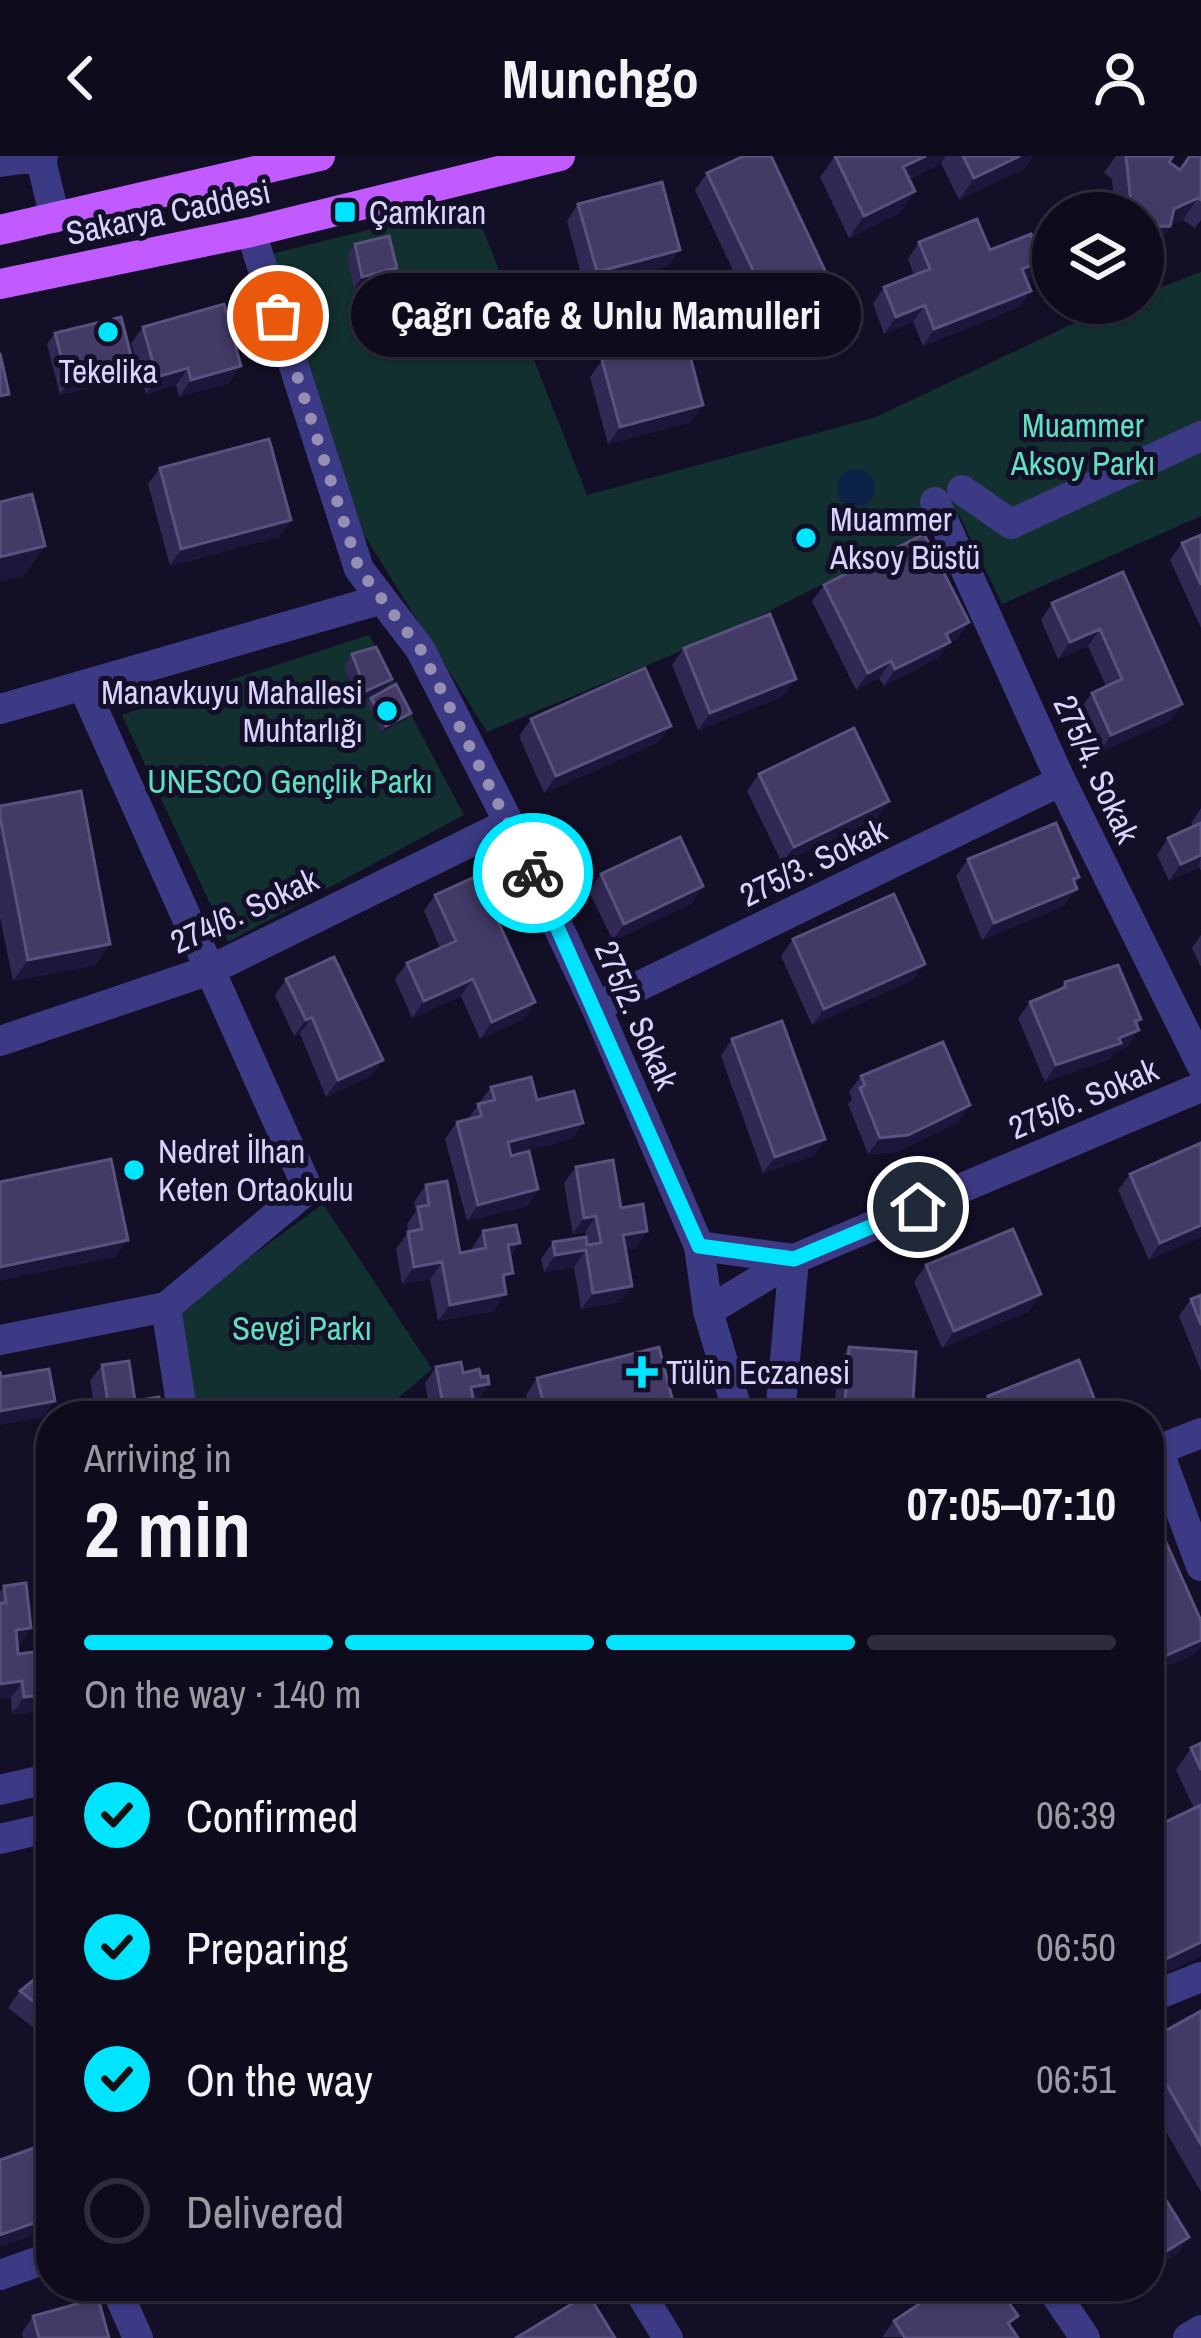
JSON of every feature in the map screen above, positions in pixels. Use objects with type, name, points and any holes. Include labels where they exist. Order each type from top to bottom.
[{"type":"main road","name":"Sakarya Caddesi","points":[[0,230],[320,156]]},
{"type":"main road","name":"Sakarya Caddesi","points":[[0,284],[251,232],[560,156]]},
{"type":"street","points":[[0,162],[41,156],[55,218]]},
{"type":"street","name":"275/2. Sokak","points":[[251,232],[359,569],[421,650],[596,1007],[699,1246],[708,1311],[735,1401]]},
{"type":"street","name":"275/4. Sokak","points":[[1201,436],[1011,524],[948,496],[1061,781],[1201,1064]]},
{"type":"street","points":[[0,709],[379,600]]},
{"type":"street","points":[[0,1340],[166,1307],[308,1189],[82,686]]},
{"type":"street","name":"275/3. Sokak","points":[[596,1007],[1061,781]]},
{"type":"street","name":"274/6. Sokak","points":[[0,1041],[209,970],[509,823]]},
{"type":"street","name":"275/6. Sokak","points":[[794,1259],[1201,1087]]},
{"type":"street","points":[[699,1246],[794,1259]]},
{"type":"street","points":[[708,1311],[794,1259]]},
{"type":"street","points":[[781,1401],[794,1259]]},
{"type":"street","points":[[166,1307],[181,1401]]},
{"type":"street","points":[[1164,1448],[1201,1433]]},
{"type":"street","points":[[1164,1476],[1201,1566]]},
{"type":"street","points":[[0,1790],[36,1782]]},
{"type":"street","points":[[0,1839],[36,1831]]},
{"type":"street","points":[[1164,1992],[1201,1977]]},
{"type":"street","points":[[0,2275],[36,2262]]},
{"type":"street","points":[[122,2301],[139,2338]]},
{"type":"street","points":[[646,2301],[668,2338]]},
{"type":"street","points":[[1060,2301],[1085,2338]]},
{"type":"street","points":[[1188,2338],[1201,2330]]},
{"type":"green space","name":"Muammer Aksoy Parkı","points":[[473,204],[587,495],[876,417],[1072,324],[1164,324],[1164,286],[1201,272],[1201,516],[1002,604],[959,515],[736,628],[487,732],[363,533],[271,254]]},
{"type":"green space","name":"UNESCO Gençlik Parkı","points":[[369,635],[464,815],[228,942],[122,715]]},
{"type":"green space","name":"Sevgi Parkı","points":[[323,1204],[432,1369],[398,1401],[196,1401],[176,1311]]},
{"type":"water","points":[[856,469],[869,475],[875,488],[869,501],[856,507],[843,501],[837,488],[843,475]]},
{"type":"building","points":[[744,156],[771,156],[828,277],[769,304],[707,173]]},
{"type":"building","points":[[835,156],[926,156],[903,167],[915,191],[864,216]]},
{"type":"building","points":[[963,156],[1020,156],[974,178]]},
{"type":"building","points":[[1126,156],[1173,156],[1169,162],[1180,170],[1190,156],[1201,156],[1201,200],[1174,209],[1170,226],[1164,226],[1164,192],[1130,192]]},
{"type":"building","points":[[662,182],[680,250],[597,272],[578,204]]},
{"type":"building","points":[[977,219],[990,250],[1031,234],[1032,265],[1022,269],[1031,291],[934,329],[925,305],[896,317],[884,287],[930,269],[919,242]]},
{"type":"building","points":[[389,236],[397,268],[362,277],[355,244]]},
{"type":"building","points":[[224,304],[241,366],[191,380],[188,368],[157,377],[143,327]]},
{"type":"building","points":[[121,317],[134,367],[68,383],[55,333]]},
{"type":"building","points":[[685,337],[703,405],[620,427],[602,360]]},
{"type":"building","points":[[0,353],[9,394],[0,396]]},
{"type":"building","points":[[269,439],[291,520],[181,549],[160,468]]},
{"type":"building","points":[[32,494],[45,546],[0,557],[0,502]]},
{"type":"building","points":[[924,534],[969,622],[946,634],[950,642],[895,669],[891,661],[868,673],[824,585]]},
{"type":"building","points":[[1201,535],[1201,585],[1182,543]]},
{"type":"building","points":[[1123,572],[1182,704],[1111,735],[1092,693],[1122,679],[1100,629],[1070,642],[1052,603]]},
{"type":"building","points":[[770,614],[796,679],[710,713],[684,648]]},
{"type":"building","points":[[376,647],[392,679],[366,691],[352,654]]},
{"type":"building","points":[[645,668],[671,726],[556,776],[531,719]]},
{"type":"building","name":"Manavkuyu Mahallesi Muhtarlığı","points":[[396,684],[411,713],[386,726],[371,698]]},
{"type":"building","points":[[854,728],[889,801],[794,847],[759,774]]},
{"type":"building","points":[[81,791],[110,944],[28,960],[0,806]]},
{"type":"building","points":[[1056,823],[1079,877],[1073,879],[1077,889],[994,923],[968,859]]},
{"type":"building","points":[[1201,823],[1201,855],[1181,864],[1168,838]]},
{"type":"building","points":[[680,837],[703,886],[624,924],[601,874]]},
{"type":"building","points":[[477,876],[535,1002],[492,1022],[473,979],[424,1001],[407,963],[456,941],[435,895]]},
{"type":"building","points":[[894,894],[925,964],[824,1009],[793,939]]},
{"type":"building","points":[[334,957],[383,1060],[338,1080],[312,1017],[306,1020],[286,979]]},
{"type":"building","points":[[1118,965],[1141,1019],[1135,1021],[1139,1030],[1119,1038],[1121,1043],[1056,1065],[1030,1002],[1066,987],[1065,982]]},
{"type":"building","points":[[782,1021],[825,1139],[775,1157],[732,1039]]},
{"type":"building","points":[[943,1042],[970,1105],[908,1135],[880,1138],[860,1088],[865,1085],[861,1076]]},
{"type":"building","points":[[531,1077],[537,1100],[574,1091],[583,1123],[508,1142],[511,1156],[529,1151],[538,1189],[478,1205],[457,1122],[482,1116],[478,1104],[495,1100],[491,1087]]},
{"type":"building","points":[[1201,1143],[1201,1225],[1160,1243],[1130,1174]]},
{"type":"building","points":[[111,1159],[128,1240],[0,1267],[0,1182]]},
{"type":"building","points":[[613,1160],[621,1208],[643,1204],[647,1231],[623,1235],[632,1286],[593,1293],[586,1250],[555,1255],[553,1242],[586,1237],[587,1245],[601,1243],[596,1216],[584,1218],[576,1167]]},
{"type":"building","points":[[447,1181],[460,1253],[486,1248],[483,1231],[516,1225],[520,1243],[508,1245],[513,1273],[503,1275],[506,1294],[450,1305],[442,1262],[414,1267],[408,1232],[422,1229],[418,1207],[429,1205],[426,1185]]},
{"type":"building","points":[[1013,1229],[1041,1294],[954,1331],[926,1265]]},
{"type":"building","points":[[1201,1295],[1201,1325],[1191,1299]]},
{"type":"building","points":[[659,1347],[673,1401],[543,1401],[537,1378]]},
{"type":"building","points":[[849,1347],[916,1352],[913,1401],[845,1401]]},
{"type":"building","points":[[1079,1360],[1095,1401],[990,1401],[988,1396]]},
{"type":"building","points":[[129,1361],[135,1401],[108,1401],[102,1365]]},
{"type":"building","points":[[461,1362],[463,1373],[479,1369],[481,1377],[488,1376],[489,1384],[471,1387],[473,1401],[442,1401],[436,1367]]},
{"type":"building","points":[[49,1369],[55,1401],[0,1411],[0,1371],[1,1377]]},
{"type":"building","points":[[1164,1538],[1201,1621],[1201,1640],[1164,1656]]},
{"type":"building","points":[[26,1583],[31,1628],[16,1630],[18,1654],[36,1652],[36,1696],[24,1697],[22,1681],[0,1684],[4,1586]]},
{"type":"building","points":[[1201,1743],[1201,1770],[1191,1748]]},
{"type":"building","points":[[1201,1805],[1201,1942],[1164,1960],[1164,1823]]},
{"type":"building","points":[[36,1978],[36,2003],[20,1991]]},
{"type":"building","points":[[1201,2011],[1201,2144],[1164,2080],[1164,2032]]},
{"type":"building","points":[[34,2148],[36,2153],[36,2222],[0,2235],[0,2160]]},
{"type":"building","points":[[1164,2197],[1189,2237],[1164,2253]]},
{"type":"building","points":[[99,2301],[109,2338],[39,2338],[33,2316]]},
{"type":"building","points":[[577,2301],[592,2301],[615,2338],[516,2338]]},
{"type":"building","points":[[924,2301],[1008,2301],[1018,2316],[1008,2323],[1018,2338],[905,2338],[894,2321]]},
{"type":"way so far","points":[[278,316],[359,569],[421,650],[533,873]]},
{"type":"place","name":"Çamkıran","points":[[345,212]]},
{"type":"place","name":"Çağrı Cafe & Unlu Mamulleri","points":[[278,316]]},
{"type":"place","name":"Tekelika","points":[[108,332]]},
{"type":"place","name":"Muammer Aksoy Büstü","points":[[806,538]]},
{"type":"place","name":"Manavkuyu Mahallesi Muhtarlığı","points":[[387,711]]},
{"type":"place","name":"Nedret İlhan Keten Ortaokulu","points":[[134,1170]]},
{"type":"place","name":"Tülün Eczanesi","points":[[642,1372]]},
{"type":"route","points":[[533,873],[699,1246],[794,1259],[918,1207]]}]
